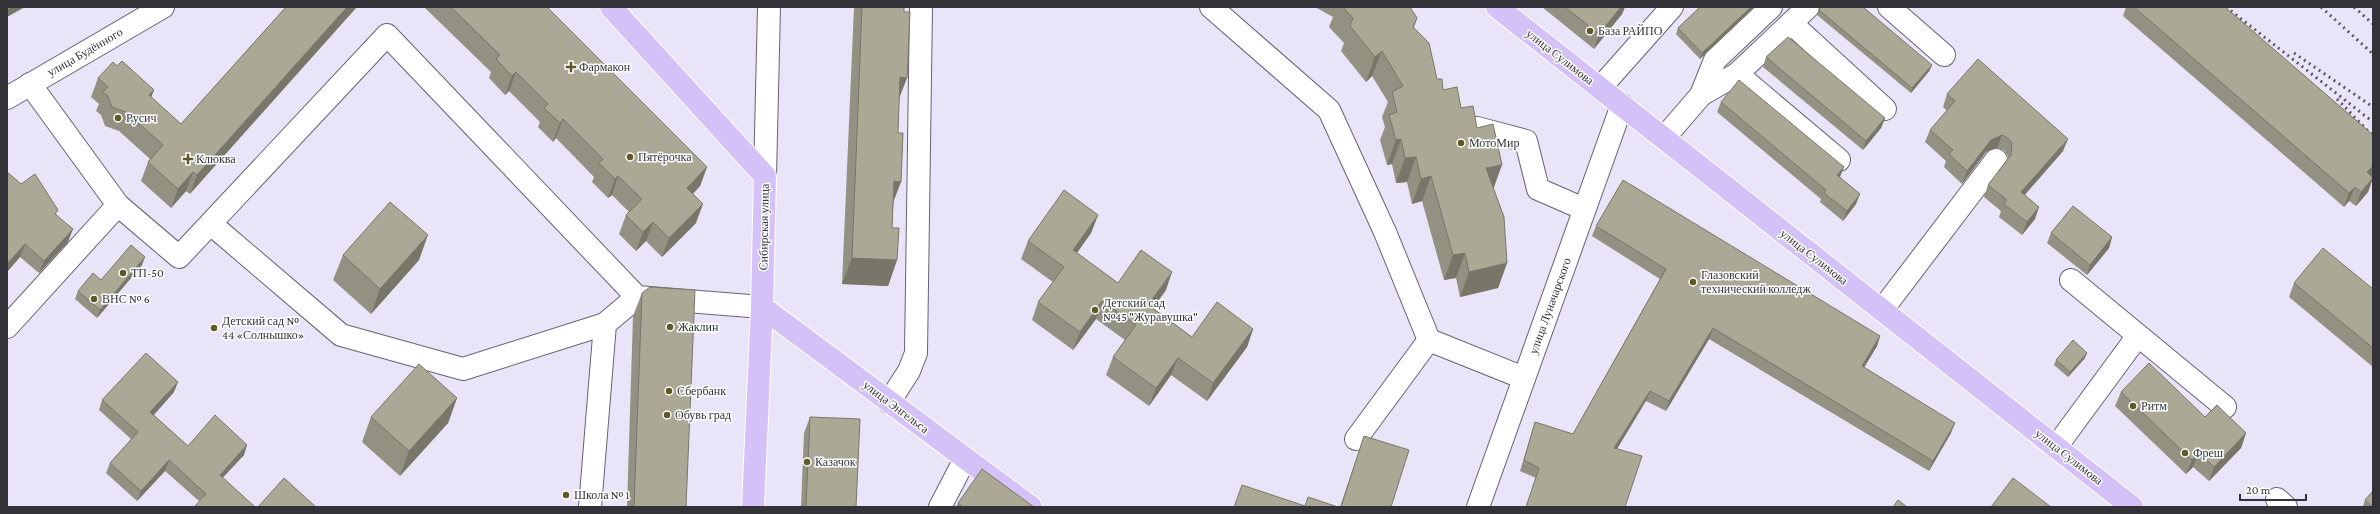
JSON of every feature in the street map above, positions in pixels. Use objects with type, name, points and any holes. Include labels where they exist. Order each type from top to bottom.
[{"type":"main road","name":"Сибирская улица","points":[[611,7],[765,176],[762,307],[753,507]]},
{"type":"main road","name":"улица Сулимова","points":[[1497,7],[2132,507]]},
{"type":"main road","name":"улица Энгельса","points":[[762,307],[1031,507]]},
{"type":"street","name":"улица Будённого","points":[[7,98],[163,7]]},
{"type":"street","points":[[765,176],[769,7]]},
{"type":"street","points":[[889,402],[909,371],[916,353],[921,7]]},
{"type":"street","points":[[1211,7],[1328,110],[1385,232],[1429,340],[1524,378]]},
{"type":"street","points":[[1600,88],[1672,7]]},
{"type":"street","points":[[1664,138],[1701,95],[1715,60],[1771,7]]},
{"type":"street","points":[[1701,95],[1737,74],[1808,7]]},
{"type":"street","points":[[1889,7],[1944,55]]},
{"type":"street","points":[[1791,23],[1885,109]]},
{"type":"street","points":[[30,84],[118,205],[179,258],[387,34],[637,296],[762,307]]},
{"type":"street","points":[[1737,74],[1839,160]]},
{"type":"street","name":"улица Луначарского","points":[[1478,507],[1622,105]]},
{"type":"street","points":[[1477,128],[1526,141],[1538,188],[1584,209]]},
{"type":"street","points":[[1882,310],[1996,160]]},
{"type":"street","points":[[7,327],[118,205]]},
{"type":"street","points":[[211,224],[341,335],[463,369],[605,324],[637,296]]},
{"type":"street","points":[[2071,280],[2138,337],[2225,407]]},
{"type":"street","points":[[590,507],[605,324]]},
{"type":"street","points":[[2056,447],[2138,337]]},
{"type":"street","points":[[1356,439],[1429,340]]},
{"type":"street","points":[[940,507],[965,459]]},
{"type":"building","points":[[286,7],[347,7],[197,175],[193,172],[178,189],[148,162],[163,145],[126,112],[112,107],[108,96],[103,92],[108,87],[98,78],[113,62],[117,66],[122,61],[154,90],[149,95],[181,124]]},
{"type":"building","points":[[451,7],[547,7],[707,167],[687,188],[703,204],[669,238],[653,222],[643,232],[626,215],[642,199],[618,176],[615,179],[599,163],[603,159],[563,119],[560,123],[544,108],[548,104],[516,72],[512,76],[496,59],[500,55]]},
{"type":"building","points":[[862,7],[904,7],[904,12],[910,12],[907,78],[900,77],[898,133],[903,133],[901,182],[894,181],[892,228],[899,228],[897,260],[852,258]]},
{"type":"building","points":[[1343,7],[1410,7],[1417,18],[1413,27],[1429,43],[1437,79],[1442,79],[1443,90],[1457,87],[1461,108],[1473,106],[1477,128],[1493,124],[1502,165],[1486,168],[1504,217],[1507,263],[1469,272],[1465,253],[1453,255],[1431,176],[1421,179],[1416,157],[1405,158],[1401,139],[1396,140],[1389,115],[1397,112],[1392,92],[1403,86],[1382,51],[1375,57],[1350,26],[1353,18]]},
{"type":"building","points":[[1565,7],[1621,7],[1599,34]]},
{"type":"building","points":[[1700,7],[1751,7],[1702,53],[1678,28]]},
{"type":"building","points":[[1820,7],[1863,7],[1932,65],[1912,88],[1819,10]]},
{"type":"building","points":[[2134,7],[2225,7],[2373,135],[2373,166],[2367,172],[2373,178],[2361,192],[2355,187],[2349,193]]},
{"type":"building","points":[[1788,37],[1885,118],[1866,141],[1766,57]]},
{"type":"building","points":[[1978,59],[2068,139],[2021,192],[2039,207],[2027,222],[2004,204],[2007,200],[1988,185],[2011,155],[2012,143],[2008,138],[2002,135],[1991,140],[1967,171],[1949,154],[1953,150],[1930,130],[1955,101],[1947,94]]},
{"type":"building","points":[[1739,80],[1844,167],[1837,175],[1860,194],[1847,211],[1824,193],[1826,190],[1721,102]]},
{"type":"building","points":[[7,172],[21,184],[35,174],[58,210],[55,214],[73,229],[44,261],[25,244],[7,264]]},
{"type":"building","points":[[1623,180],[1880,336],[1862,366],[1955,423],[1933,461],[1713,328],[1669,401],[1650,391],[1614,448],[1642,456],[1625,507],[1526,507],[1539,468],[1524,460],[1535,422],[1573,434],[1666,269],[1596,226]]},
{"type":"building","name":"Детский сад №45 \"Журавушка\"","points":[[1064,190],[1098,215],[1073,250],[1118,283],[1141,250],[1172,272],[1148,305],[1192,337],[1217,302],[1253,329],[1213,383],[1178,358],[1156,388],[1113,357],[1136,325],[1102,301],[1080,332],[1038,302],[1064,267],[1028,241]]},
{"type":"building","points":[[390,202],[428,235],[380,289],[343,255]]},
{"type":"building","points":[[2073,206],[2112,237],[2090,265],[2051,233]]},
{"type":"building","points":[[131,245],[145,257],[100,310],[78,291],[93,273],[101,280]]},
{"type":"building","points":[[2323,248],[2373,289],[2373,348],[2294,283]]},
{"type":"building","points":[[650,287],[695,290],[686,507],[634,507],[642,293]]},
{"type":"building","points":[[2073,340],[2087,353],[2070,372],[2056,360]]},
{"type":"building","points":[[146,353],[178,382],[150,412],[188,446],[215,415],[247,445],[220,475],[255,507],[194,507],[206,494],[169,460],[141,491],[110,463],[138,432],[102,400]]},
{"type":"building","points":[[2149,363],[2205,417],[2217,405],[2246,433],[2214,467],[2199,452],[2192,460],[2121,392]]},
{"type":"building","points":[[419,364],[457,398],[409,451],[371,417]]},
{"type":"building","points":[[810,417],[860,419],[856,507],[806,507]]},
{"type":"building","points":[[1364,436],[1409,450],[1391,507],[1341,507]]},
{"type":"building","points":[[982,469],[1034,507],[963,507],[958,503]]},
{"type":"building","points":[[284,478],[316,507],[258,507]]},
{"type":"building","points":[[2013,478],[2051,507],[1991,507]]},
{"type":"building","points":[[1242,485],[1305,506],[1308,497],[1338,507],[1234,507]]},
{"type":"building","points":[[2373,491],[2373,507],[2365,500]]},
{"type":"building","points":[[1898,500],[1907,507],[1893,507]]},
{"type":"railway","points":[[2226,7],[2373,122]]},
{"type":"railway","points":[[2321,7],[2373,54]]},
{"type":"railway","points":[[2354,7],[2373,24]]},
{"type":"railway","points":[[2294,53],[2373,107]]},
{"type":"railway","points":[[2337,99],[2373,136]]},
{"type":"place","name":"База РАЙПО","points":[[1590,31]]},
{"type":"place","name":"Фармакон","points":[[571,67]]},
{"type":"place","name":"Русич","points":[[118,118]]},
{"type":"place","name":"МотоМир","points":[[1461,143]]},
{"type":"place","name":"Пятёрочка","points":[[630,157]]},
{"type":"place","name":"Клюква","points":[[188,159]]},
{"type":"place","name":"ТП-50","points":[[123,273]]},
{"type":"place","name":"Глазовский технический колледж","points":[[1693,282]]},
{"type":"place","name":"ВНС № 6","points":[[94,299]]},
{"type":"place","name":"Детский сад №45 \"Журавушка\"","points":[[1095,310]]},
{"type":"place","name":"Жаклин","points":[[670,327]]},
{"type":"place","name":"Детский сад № 44 «Солнышко»","points":[[214,328]]},
{"type":"place","name":"Сбербанк","points":[[669,391]]},
{"type":"place","name":"Ритм","points":[[2133,406]]},
{"type":"place","name":"Обувь град","points":[[667,415]]},
{"type":"place","name":"Фреш","points":[[2185,453]]},
{"type":"place","name":"Казачок","points":[[807,462]]},
{"type":"place","name":"Школа № 1","points":[[566,495]]}]
